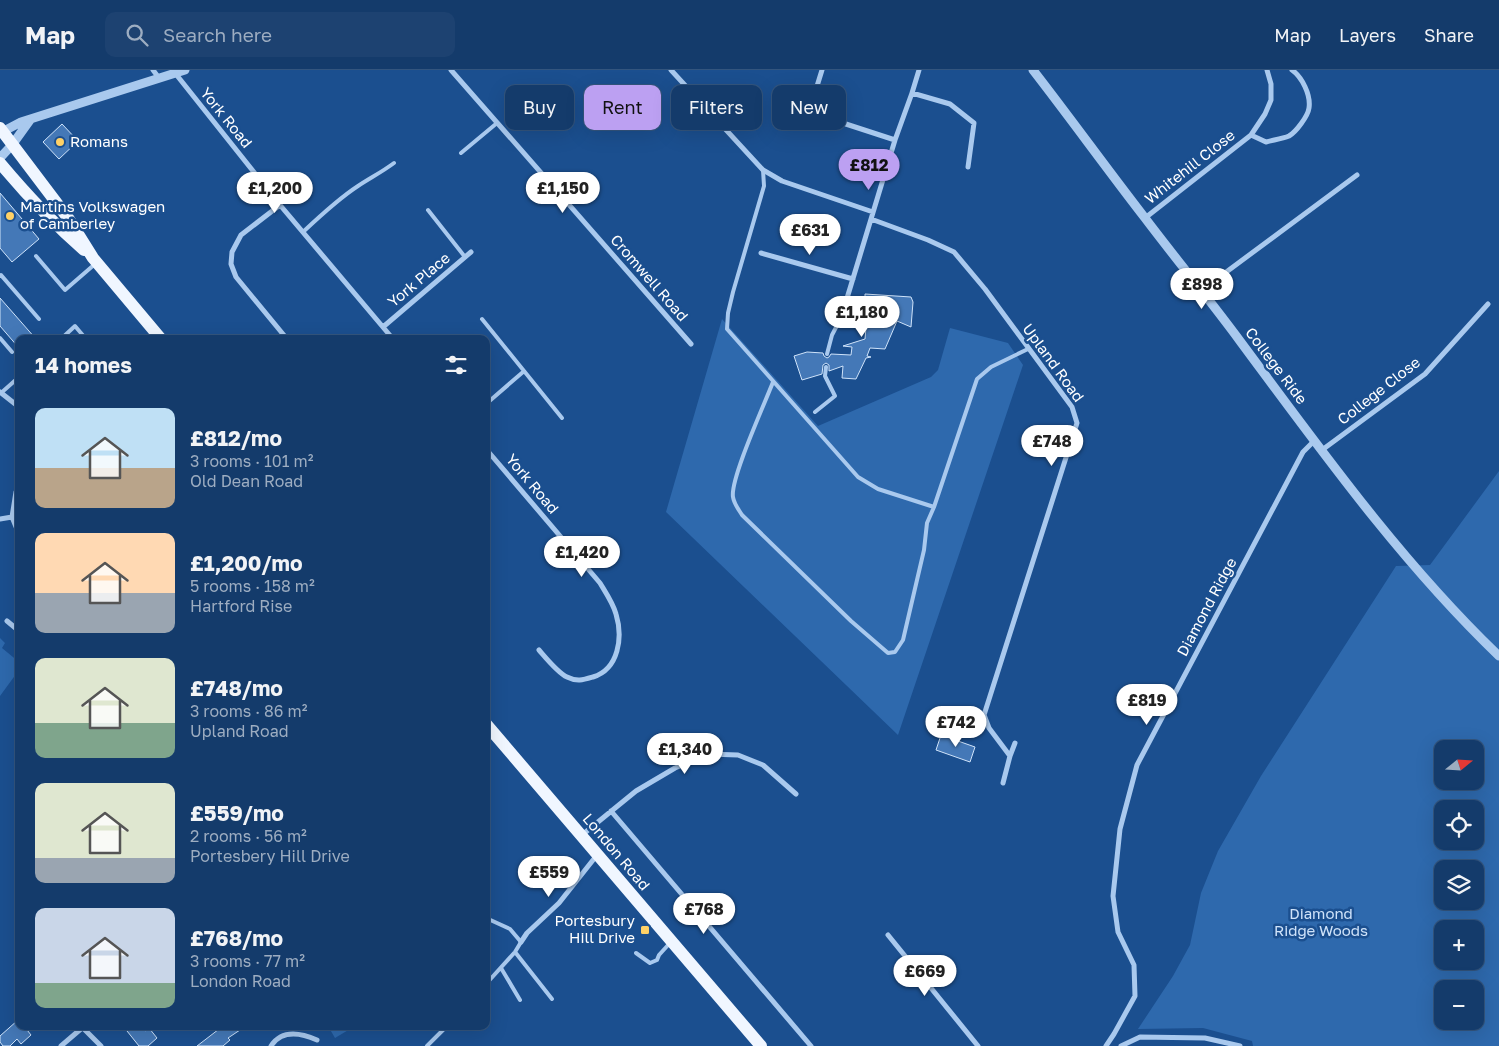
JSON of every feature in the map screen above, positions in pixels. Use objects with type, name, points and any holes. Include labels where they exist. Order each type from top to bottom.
[{"type":"main road","points":[[1,131],[68,218],[95,261]]},
{"type":"main road","points":[[0,163],[52,222],[95,261],[158,335]]},
{"type":"main road","name":"London Road","points":[[490,729],[761,1046]]},
{"type":"street","points":[[153,70],[159,78]]},
{"type":"street","points":[[1,131],[15,124],[185,70]]},
{"type":"street","name":"Cromwell Road","points":[[451,70],[691,344]]},
{"type":"street","points":[[671,70],[763,170],[782,181],[873,212]]},
{"type":"street","points":[[822,70],[809,112],[895,140]]},
{"type":"street","points":[[841,318],[895,140],[919,70]]},
{"type":"street","name":"College Ride","points":[[1033,70],[1388,536],[1476,634],[1499,656]]},
{"type":"street","name":"Whitehill Close","points":[[1145,218],[1251,135],[1265,114],[1271,100],[1271,84],[1267,70]]},
{"type":"street","name":"Whitehill Close","points":[[1251,135],[1266,142],[1289,136],[1301,124],[1309,108],[1307,89],[1298,75],[1292,70]]},
{"type":"street","name":"York Road","points":[[175,73],[280,205],[390,335]]},
{"type":"street","points":[[912,93],[950,104],[974,123],[968,167]]},
{"type":"street","points":[[0,158],[30,120]]},
{"type":"street","points":[[1202,290],[1358,175]]},
{"type":"street","points":[[280,205],[241,235],[232,252],[231,264],[236,277],[284,335]]},
{"type":"street","name":"Upland Road","points":[[871,219],[928,240],[954,252],[1072,407],[1077,423],[984,715],[989,728],[1010,756]]},
{"type":"street","name":"York Place","points":[[383,326],[471,252]]},
{"type":"street","points":[[761,253],[853,279]]},
{"type":"street","name":"College Close","points":[[1322,450],[1425,374],[1488,304]]},
{"type":"street","points":[[0,392],[15,403]]},
{"type":"street","name":"Diamond Ridge","points":[[1106,1046],[1135,996],[1134,965],[1118,932],[1113,896],[1120,829],[1137,765],[1302,452],[1314,441]]},
{"type":"street","name":"York Road","points":[[490,454],[600,583],[616,615],[619,647],[611,666],[596,676],[578,681],[565,677],[539,650]]},
{"type":"street","points":[[15,498],[12,517],[15,524]]},
{"type":"street","points":[[0,519],[12,517]]},
{"type":"street","points":[[7,620],[15,627]]},
{"type":"street","points":[[1003,783],[1015,743]]},
{"type":"street","points":[[581,836],[636,791],[675,768],[708,754],[738,754],[763,765],[796,794]]},
{"type":"street","name":"London Road","points":[[611,810],[811,1046]]},
{"type":"street","points":[[521,942],[559,903],[598,855]]},
{"type":"street","points":[[888,935],[978,1046]]},
{"type":"street","points":[[61,1046],[78,1030]]},
{"type":"street","points":[[84,1030],[101,1046]]},
{"type":"street","points":[[271,1046],[286,1034],[303,1034],[317,1040]]},
{"type":"street","points":[[1121,1046],[1140,1037],[1205,1038],[1240,1046]]},
{"type":"lane","points":[[461,153],[497,122]]},
{"type":"lane","points":[[303,232],[357,186],[394,163]]},
{"type":"lane","points":[[763,170],[764,186],[733,292],[728,313],[727,329],[858,477],[878,489],[934,507]]},
{"type":"lane","points":[[428,210],[465,257]]},
{"type":"lane","points":[[36,256],[65,290],[95,261]]},
{"type":"lane","points":[[0,275],[39,320]]},
{"type":"lane","points":[[827,354],[832,335],[841,318]]},
{"type":"lane","points":[[482,319],[562,418]]},
{"type":"lane","points":[[65,335],[75,326],[83,335]]},
{"type":"lane","points":[[0,338],[12,352]]},
{"type":"lane","points":[[773,382],[737,474],[733,490],[736,505],[742,515],[762,535],[851,621],[888,653],[895,652],[903,640],[924,550],[927,523],[977,380],[991,367],[1028,349]]},
{"type":"lane","points":[[815,412],[835,396],[825,376],[826,367]]},
{"type":"lane","points":[[490,401],[523,372]]},
{"type":"lane","points":[[0,392],[15,380]]},
{"type":"lane","points":[[490,920],[510,928],[521,942],[515,952],[490,980]]},
{"type":"lane","points":[[636,953],[650,963],[657,960],[659,955],[672,942]]},
{"type":"lane","points":[[515,952],[552,999]]},
{"type":"lane","points":[[501,968],[520,1000]]},
{"type":"lane","points":[[427,1046],[443,1030]]},
{"type":"green space","points":[[722,319],[818,426],[931,377],[938,370],[950,328],[1008,343],[1023,365],[898,735],[666,512]]},
{"type":"green space","name":"Diamond Ridge Woods","points":[[1499,471],[1499,1046],[1253,1046],[1252,1041],[1203,1028],[1138,1029],[1173,976],[1190,945],[1201,893],[1218,851],[1261,776],[1396,566],[1430,565]]},
{"type":"green space","points":[[0,638],[5,643],[2,648],[15,659],[15,675],[0,696]]},
{"type":"green space","points":[[330,1030],[348,1030],[335,1038]]},
{"type":"building","name":"Romans","points":[[62,124],[78,141],[59,159],[43,142]]},
{"type":"building","name":"Martins Volkswagen of Camberley","points":[[0,193],[39,239],[12,262],[0,248]]},
{"type":"building","points":[[865,294],[911,297],[913,302],[911,327],[897,321],[885,349],[870,348],[867,356],[871,357],[866,358],[856,379],[842,378],[843,366],[829,371],[829,365],[826,363],[823,365],[822,374],[802,380],[794,356],[807,352],[823,353],[827,358],[831,354],[851,355],[852,347],[843,346],[865,339],[868,304],[865,303]]},
{"type":"building","points":[[0,298],[32,335],[15,335],[15,343],[0,326]]},
{"type":"building","points":[[941,735],[975,747],[970,762],[936,750]]},
{"type":"building","points":[[15,1023],[15,1030],[27,1030],[31,1035],[21,1044],[17,1039],[10,1046],[3,1046],[0,1042],[0,1036]]},
{"type":"building","points":[[126,1030],[151,1030],[157,1038],[148,1046],[139,1046]]},
{"type":"building","points":[[218,1030],[240,1030],[228,1038],[230,1040],[223,1046],[197,1046]]},
{"type":"place","name":"Romans","points":[[60,142]]},
{"type":"place","name":"Martins Volkswagen of Camberley","points":[[10,216]]},
{"type":"place","name":"Portesbury Hill Drive","points":[[645,930]]}]
